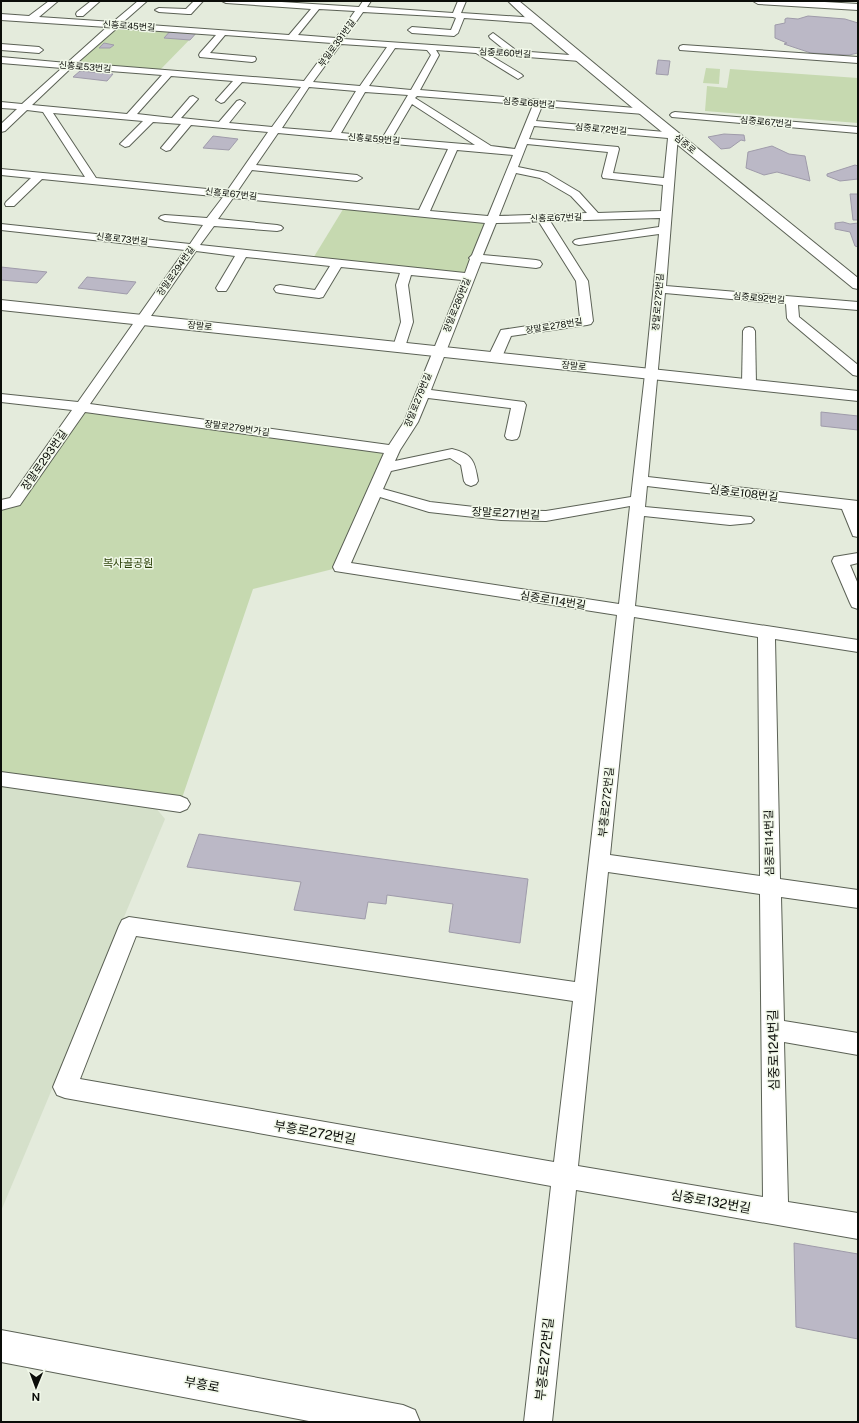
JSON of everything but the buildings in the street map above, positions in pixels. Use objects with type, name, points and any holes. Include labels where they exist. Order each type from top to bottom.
[{"type":"street","points":[[26,28],[54,1]]},
{"type":"street","points":[[80,14],[96,1]]},
{"type":"street","points":[[1,129],[70,65],[143,1]]},
{"type":"street","points":[[158,10],[188,12],[200,1]]},
{"type":"street","points":[[226,1],[534,20]]},
{"type":"street","name":"부일로391번길","points":[[307,84],[339,42],[367,1]]},
{"type":"street","points":[[411,13],[418,1]]},
{"type":"street","points":[[412,30],[454,33],[462,1]]},
{"type":"street","name":"심중로","points":[[513,1],[673,135],[858,285]]},
{"type":"street","points":[[758,1],[826,3],[858,7]]},
{"type":"street","points":[[291,38],[317,7]]},
{"type":"street","name":"신흥로45번길","points":[[1,16],[339,42]]},
{"type":"street","points":[[221,100],[254,56],[203,55],[222,33]]},
{"type":"street","points":[[493,36],[514,54]]},
{"type":"street","name":"심중로60번길","points":[[339,42],[580,58]]},
{"type":"street","points":[[334,136],[362,89],[392,46]]},
{"type":"street","points":[[1,47],[40,50]]},
{"type":"street","points":[[386,140],[435,56],[430,48]]},
{"type":"street","points":[[683,48],[858,60]]},
{"type":"street","points":[[478,52],[518,76]]},
{"type":"street","name":"신흥로53번길","points":[[3,62],[70,65],[307,84]]},
{"type":"street","points":[[129,117],[169,73]]},
{"type":"street","name":"심중로68번길","points":[[307,84],[362,89],[412,96],[644,111]]},
{"type":"street","name":"장말로294번길","points":[[141,320],[307,84]]},
{"type":"street","name":"심중로68번길","points":[[412,96],[489,149]]},
{"type":"street","points":[[174,121],[193,99]]},
{"type":"street","points":[[224,129],[240,103]]},
{"type":"street","name":"장말로280번길","points":[[438,351],[538,104]]},
{"type":"street","name":"신흥로59번길","points":[[1,105],[188,122],[224,129],[275,130],[489,149],[520,146]]},
{"type":"street","points":[[46,109],[92,181]]},
{"type":"street","name":"심중로67번길","points":[[675,115],[858,130]]},
{"type":"street","points":[[1,118],[12,118]]},
{"type":"street","points":[[125,144],[150,119]]},
{"type":"street","points":[[166,148],[188,122]]},
{"type":"street","name":"심중로72번길","points":[[530,123],[673,135]]},
{"type":"street","name":"장말로272번길","points":[[652,374],[673,135]]},
{"type":"street","points":[[423,213],[454,146]]},
{"type":"street","points":[[520,146],[614,149],[607,176],[668,182]]},
{"type":"street","points":[[249,167],[357,178]]},
{"type":"street","points":[[511,169],[543,175],[575,194],[595,216]]},
{"type":"street","name":"신흥로67번길","points":[[6,176],[39,176],[491,220],[666,214]]},
{"type":"street","points":[[10,204],[39,176]]},
{"type":"street","points":[[164,218],[277,228]]},
{"type":"street","name":"장말로278번길","points":[[495,357],[506,333],[587,321],[582,282],[542,218]]},
{"type":"street","name":"신흥로73번길","points":[[1,227],[468,277]]},
{"type":"street","points":[[579,242],[664,230]]},
{"type":"street","points":[[222,288],[243,252]]},
{"type":"street","points":[[475,258],[536,264]]},
{"type":"street","points":[[280,289],[319,294],[338,262]]},
{"type":"street","points":[[398,347],[407,322],[402,285],[407,270]]},
{"type":"street","name":"심중로92번길","points":[[660,290],[858,306]]},
{"type":"street","points":[[792,301],[794,318],[858,372]]},
{"type":"street","name":"장말로","points":[[1,305],[858,396]]},
{"type":"street","name":"장말로293번길","points":[[1,505],[15,502],[141,320]]},
{"type":"street","points":[[749,331],[749,384]]},
{"type":"street","name":"장말로279번길","points":[[341,567],[393,450],[411,422],[438,351]]},
{"type":"street","points":[[626,612],[652,374]]},
{"type":"street","points":[[422,393],[519,405],[512,436]]},
{"type":"street","points":[[1,398],[81,407]]},
{"type":"street","name":"장말로279번가길","points":[[81,407],[393,450]]},
{"type":"street","points":[[385,468],[452,453],[468,463],[471,481]]},
{"type":"street","name":"심중로108번길","points":[[641,481],[853,506],[858,532]]},
{"type":"street","name":"장말로271번길","points":[[375,491],[429,507],[502,515],[546,516],[638,506],[730,520],[746,520]]},
{"type":"street","points":[[858,558],[840,562],[858,603]]},
{"type":"street","name":"심중로114번길","points":[[341,567],[626,612],[858,646]]},
{"type":"street","name":"부흥로272번길","points":[[538,1422],[626,612]]},
{"type":"street","name":"심중로114번길","points":[[766,632],[770,887]]},
{"type":"street","points":[[1,779],[180,804]]},
{"type":"street","points":[[599,862],[858,900]]},
{"type":"street","name":"심중로124번길","points":[[770,887],[776,1212]]},
{"type":"street","name":"부흥로272번길","points":[[564,1176],[65,1087],[129,926],[584,993]]},
{"type":"street","points":[[772,1029],[858,1044]]},
{"type":"street","name":"심중로132번길","points":[[564,1176],[858,1226]]},
{"type":"street","name":"부흥로","points":[[1,1346],[403,1422]]},
{"type":"shaded area","points":[[1,786],[155,807],[165,819],[1,1211]]},
{"type":"green space","points":[[116,25],[198,31],[158,72],[70,65]]},
{"type":"green space","points":[[706,68],[720,69],[719,84],[703,83]]},
{"type":"green space","points":[[730,69],[858,78],[858,123],[705,111],[707,86],[727,88]]},
{"type":"green space","points":[[345,206],[491,220],[468,277],[312,260]]},
{"type":"green space","name":"복사골공원","points":[[81,407],[393,450],[341,567],[253,589],[180,804],[1,779],[1,505],[15,501]]}]
